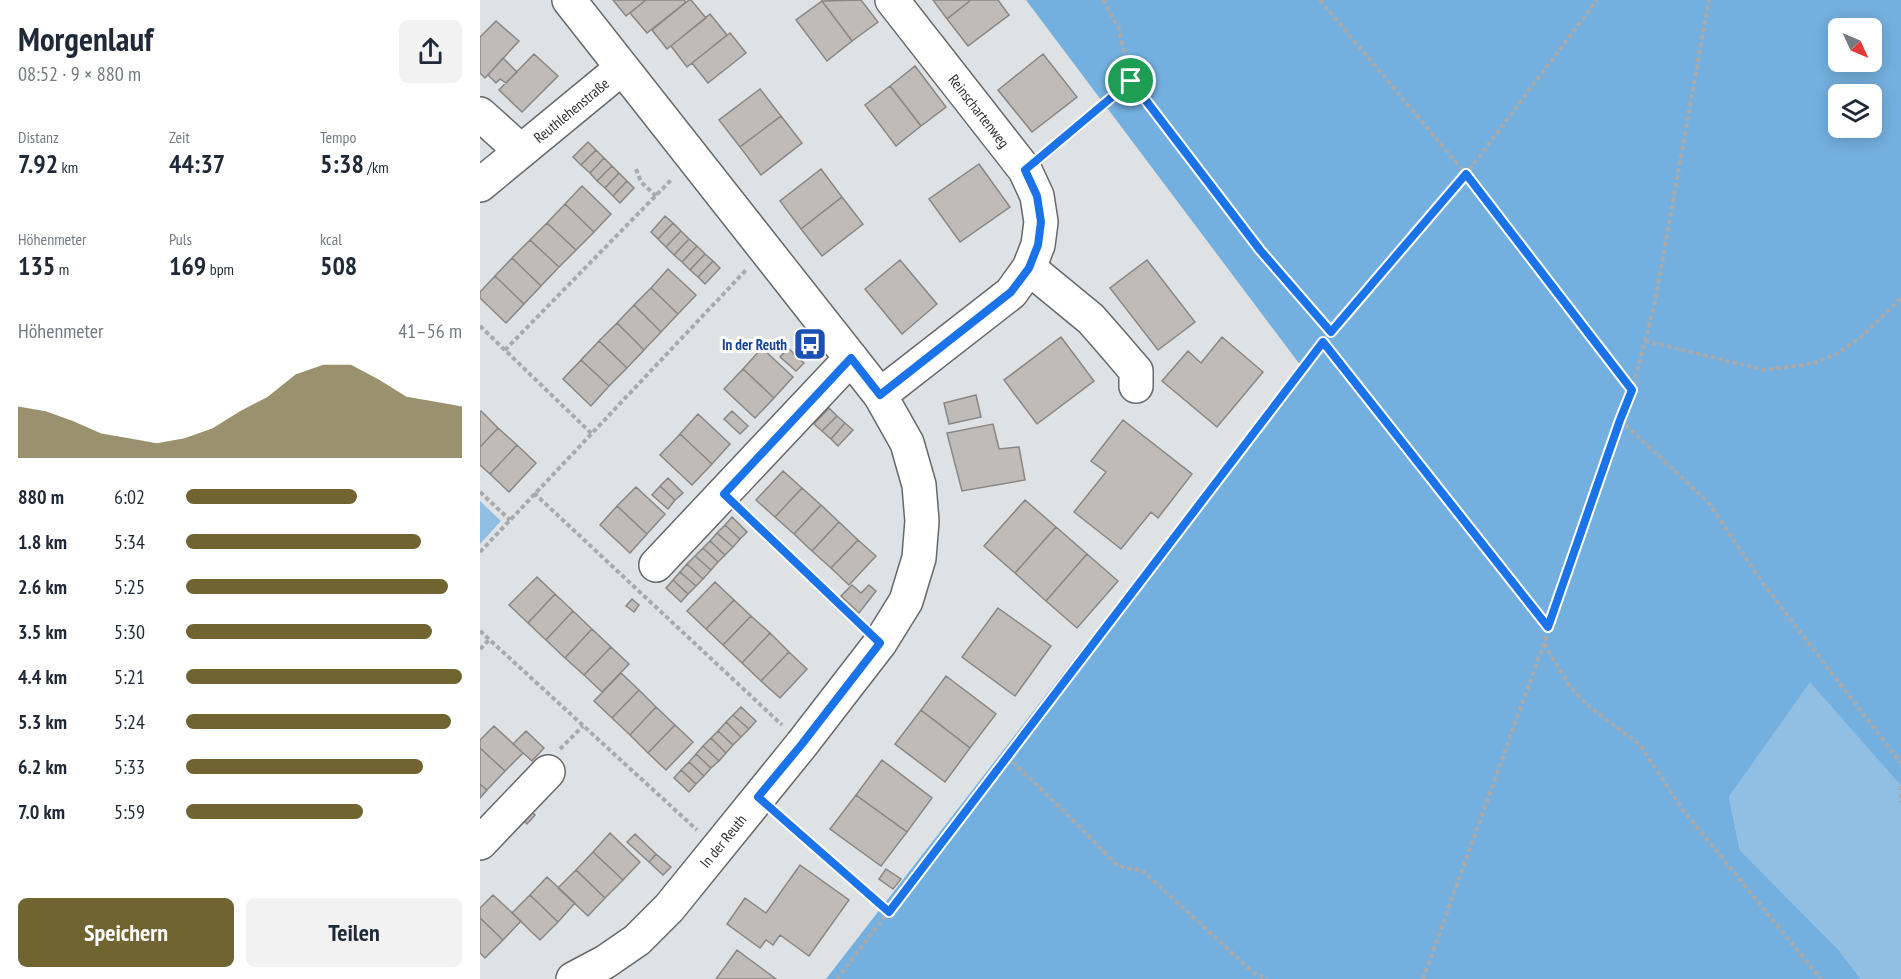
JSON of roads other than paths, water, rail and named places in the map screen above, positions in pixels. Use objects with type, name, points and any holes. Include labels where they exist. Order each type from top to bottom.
[{"type":"street","name":"In der Reuth","points":[[568,0],[880,395],[907,443],[919,485],[922,521],[919,558],[906,601],[880,643],[802,744],[669,908],[637,940],[605,962],[573,979]]},
{"type":"street","name":"Reinschartenweg","points":[[880,395],[1011,292],[1029,268],[1038,245],[1041,222],[1037,196],[1025,170],[892,0]]},
{"type":"street","name":"Reuthlehenstraße","points":[[480,185],[622,68]]},
{"type":"street","name":"Reuthlehenstraße","points":[[480,114],[522,151]]},
{"type":"street","points":[[1029,268],[1091,320],[1112,343],[1136,371],[1136,386]]},
{"type":"street","points":[[656,565],[851,358]]},
{"type":"street","points":[[480,843],[548,772]]},
{"type":"place","name":"In der Reuth","points":[[810,344]]}]
